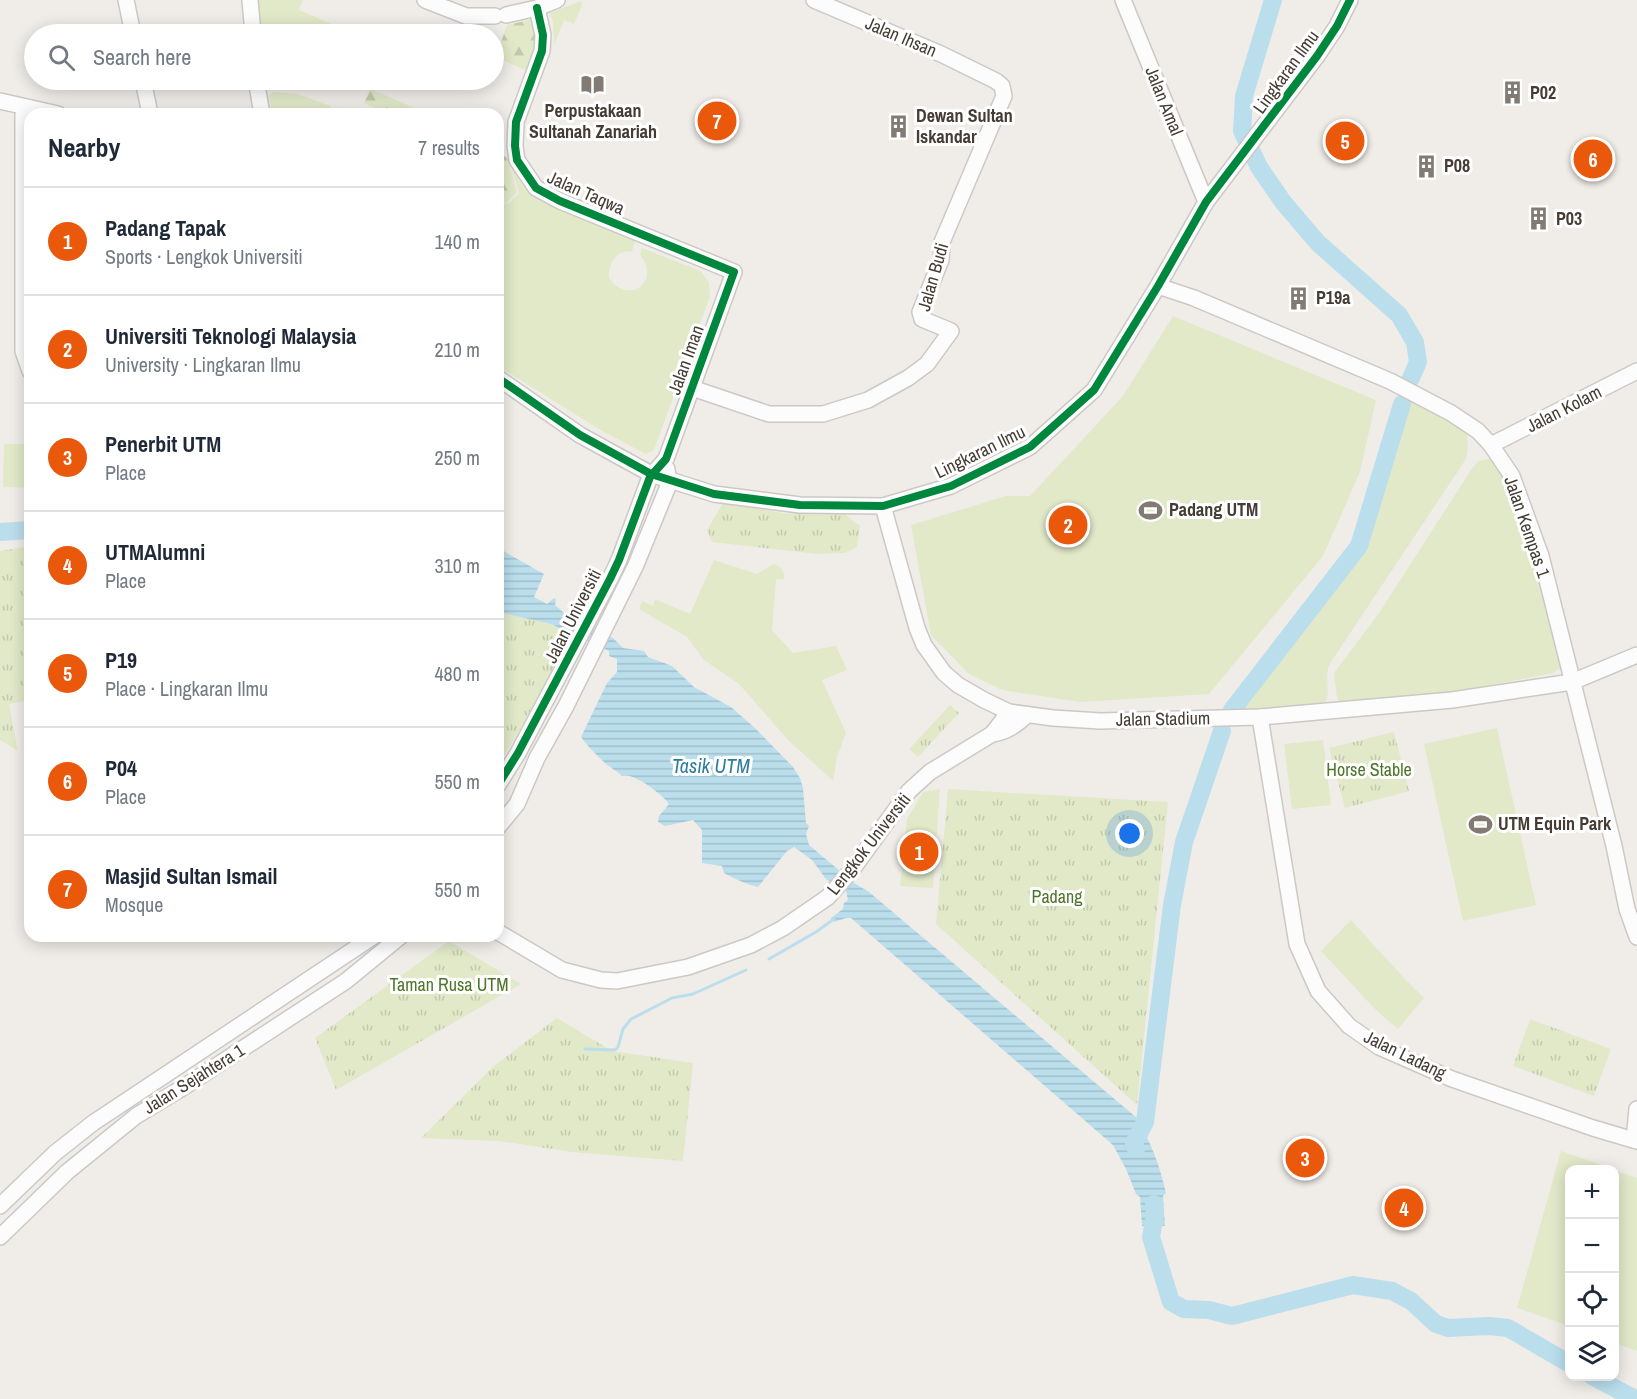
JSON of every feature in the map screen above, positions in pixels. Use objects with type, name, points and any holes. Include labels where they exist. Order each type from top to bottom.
[{"type":"street","points":[[126,0],[131,24]]},
{"type":"street","points":[[250,0],[252,24]]},
{"type":"street","points":[[425,0],[466,16],[501,16],[537,8],[556,0]]},
{"type":"street","name":"Jalan Ihsan","points":[[814,0],[955,60]]},
{"type":"street","name":"Jalan Amal","points":[[1123,0],[1206,202]]},
{"type":"street","name":"Lingkaran Ilmu","points":[[504,382],[580,435],[651,474],[714,494],[800,505],[883,506],[951,486],[1030,447],[1094,390],[1206,202],[1317,56],[1337,26],[1350,0]]},
{"type":"street","name":"Jalan Taqwa","points":[[537,8],[543,35],[542,51],[516,122],[514,136],[518,160],[536,188],[560,201],[734,272]]},
{"type":"street","name":"Jalan Budi","points":[[692,388],[769,414],[823,414],[868,400],[908,378],[927,364],[951,331],[921,319],[920,312],[941,260],[942,242],[1004,96],[1002,86],[996,81],[955,60]]},
{"type":"street","points":[[144,90],[149,108]]},
{"type":"street","points":[[258,90],[261,108]]},
{"type":"street","points":[[0,101],[30,108]]},
{"type":"street","points":[[24,111],[24,354]]},
{"type":"street","name":"Jalan Iman","points":[[666,459],[734,272]]},
{"type":"street","name":"Jalan Kempas 1","points":[[1158,286],[1194,298],[1390,381],[1451,413],[1478,431],[1491,445],[1512,476],[1541,556],[1614,846],[1627,909],[1637,935]]},
{"type":"street","name":"Jalan Kolam","points":[[1491,445],[1568,408],[1637,371]]},
{"type":"street","name":"Jalan Universiti","points":[[504,775],[578,642],[619,560],[651,474],[666,459]]},
{"type":"street","name":"Jalan Universiti","points":[[504,820],[517,804],[537,758],[635,567],[669,484],[666,459]]},
{"type":"street","name":"Jalan Stadium","points":[[883,506],[924,645],[944,673],[958,685],[1009,712],[1100,721],[1260,717],[1452,700],[1572,682],[1637,655]]},
{"type":"street","name":"Lengkok Universiti","points":[[504,936],[562,970],[597,980],[617,981],[688,967],[751,945],[809,911],[828,897],[852,870],[909,791],[930,772],[992,734],[1009,712]]},
{"type":"street","name":"Lengkok Universiti","points":[[992,734],[1014,727],[1027,715]]},
{"type":"street","name":"Jalan Ladang","points":[[1260,717],[1297,944],[1318,991],[1349,1026],[1379,1047],[1452,1079],[1635,1141]]},
{"type":"street","points":[[0,1206],[55,1154],[93,1123],[365,942]]},
{"type":"street","name":"Jalan Sejahtera 1","points":[[0,1237],[67,1172],[136,1116],[346,981],[394,942]]},
{"type":"street","points":[[177,1067],[187,1085]]},
{"type":"street","points":[[128,1099],[136,1116]]},
{"type":"street","points":[[1635,1141],[1637,1109]]},
{"type":"green space","points":[[255,0],[303,0],[299,10],[332,24],[256,24]]},
{"type":"green space","points":[[581,1],[582,6],[574,24],[564,20],[554,45],[550,13]]},
{"type":"green space","points":[[534,19],[539,35],[528,71],[504,61],[504,34],[507,25]]},
{"type":"green space","points":[[370,90],[372,90],[415,108],[375,108],[364,103]]},
{"type":"green space","points":[[273,92],[298,94],[331,106],[330,108],[271,108],[268,96]]},
{"type":"green space","points":[[504,156],[508,158],[517,192],[508,202],[504,202]]},
{"type":"green space","points":[[511,166],[523,186],[539,200],[635,240],[632,252],[617,255],[610,268],[609,278],[625,290],[633,290],[645,282],[647,274],[646,265],[640,255],[642,248],[701,271],[709,283],[710,296],[654,450],[646,454],[602,431],[504,370],[504,204],[509,203],[519,193]]},
{"type":"green space","name":"Padang UTM","points":[[1173,316],[1376,400],[1360,472],[1323,556],[1209,694],[1080,702],[1002,690],[969,674],[931,635],[911,525],[1006,496],[1030,496],[1123,396]]},
{"type":"green space","points":[[1412,401],[1467,431],[1466,459],[1329,665],[1327,696],[1324,705],[1234,714],[1364,546],[1405,406]]},
{"type":"green space","points":[[4,444],[24,444],[24,488],[3,487]]},
{"type":"green space","points":[[1490,459],[1497,463],[1511,486],[1562,663],[1561,668],[1553,673],[1440,695],[1344,705],[1337,699],[1334,673],[1379,613],[1471,470],[1478,461]]},
{"type":"green space","points":[[725,500],[790,514],[801,510],[840,510],[860,526],[857,547],[845,553],[817,554],[712,542],[707,530]]},
{"type":"green space","points":[[24,547],[24,701],[9,704],[18,751],[0,740],[0,551]]},
{"type":"green space","points":[[714,560],[757,574],[773,564],[780,567],[784,579],[776,579],[772,630],[793,653],[836,646],[847,670],[822,680],[846,733],[837,757],[833,781],[788,740],[739,684],[704,660],[687,637],[639,609],[642,601],[653,606],[655,599],[690,614]]},
{"type":"green space","points":[[504,613],[551,624],[572,634],[504,756]]},
{"type":"green space","points":[[950,705],[959,713],[918,757],[909,749]]},
{"type":"green space","name":"UTM Equin Park","points":[[1497,728],[1536,905],[1463,921],[1424,744]]},
{"type":"green space","name":"Horse Stable","points":[[1394,732],[1409,791],[1345,808],[1329,748]]},
{"type":"green space","points":[[1323,740],[1331,805],[1292,809],[1284,744]]},
{"type":"green space","points":[[940,789],[933,888],[900,886],[907,819],[923,792]]},
{"type":"green space","name":"Padang","points":[[948,789],[1168,802],[1137,1105],[936,924]]},
{"type":"green space","points":[[1351,920],[1424,998],[1398,1029],[1375,1009],[1321,951]]},
{"type":"green space","name":"Taman Rusa UTM","points":[[448,942],[521,984],[336,1090],[315,1038]]},
{"type":"green space","points":[[557,1018],[612,1051],[693,1063],[683,1161],[572,1152],[499,1141],[421,1138],[495,1065]]},
{"type":"green space","points":[[1530,1019],[1611,1049],[1594,1096],[1513,1066]]},
{"type":"green space","points":[[1561,1151],[1601,1165],[1565,1165],[1565,1325],[1517,1308]]},
{"type":"green space","points":[[1619,1172],[1637,1178],[1637,1351],[1619,1344]]},
{"type":"water","name":"Tasik UTM","points":[[504,551],[544,574],[534,597],[547,604],[554,598],[556,599],[555,605],[573,621],[578,620],[613,638],[623,648],[644,651],[648,657],[672,666],[694,687],[731,707],[756,729],[793,767],[800,778],[806,823],[809,826],[806,834],[809,845],[854,883],[869,892],[1137,1118],[1147,1136],[1164,1183],[1165,1226],[1142,1226],[1140,1197],[1136,1194],[1113,1145],[851,918],[834,922],[831,918],[843,909],[844,903],[848,900],[846,891],[826,879],[812,860],[794,847],[787,851],[758,887],[724,873],[722,866],[702,863],[702,830],[693,820],[665,826],[658,822],[659,816],[669,804],[640,780],[622,776],[606,764],[581,737],[607,683],[617,672],[617,659],[609,656],[609,651],[551,624],[504,613]]},
{"type":"waterway","points":[[1273,0],[1244,96],[1242,131],[1259,167],[1283,202],[1318,243],[1399,315],[1415,342],[1418,362],[1411,378]]},
{"type":"waterway","points":[[1232,710],[1359,546],[1402,404]]},
{"type":"waterway","points":[[0,532],[24,530]]},
{"type":"waterway","points":[[1136,1149],[1134,1143],[1145,1122],[1172,905],[1184,842],[1222,731]]},
{"type":"waterway","points":[[769,959],[834,919]]},
{"type":"waterway","points":[[585,1049],[615,1050],[623,1029],[631,1019],[672,998],[693,994],[746,970]]},
{"type":"waterway","points":[[1154,1204],[1155,1215],[1151,1237],[1171,1302],[1184,1309],[1209,1310],[1232,1316],[1353,1285],[1392,1291],[1411,1301],[1436,1324],[1448,1328],[1489,1326],[1508,1328],[1565,1361]]},
{"type":"waterway","points":[[1601,1381],[1635,1399]]},
{"type":"cycle path","points":[[504,382],[580,435],[651,474],[714,494],[800,505],[883,506],[951,486],[1030,447],[1094,390],[1206,202],[1317,56],[1337,26],[1350,0]]},
{"type":"cycle path","points":[[504,775],[610,579],[650,477],[666,459],[734,272],[560,201],[536,188],[517,160],[515,146],[516,122],[542,51],[543,35],[537,8]]},
{"type":"place","name":"Perpustakaan Sultanah Zanariah","points":[[593,85]]},
{"type":"place","name":"P02","points":[[1512,93]]},
{"type":"place","name":"Masjid Sultan Ismail","points":[[717,121]]},
{"type":"place","name":"Dewan Sultan Iskandar","points":[[898,126]]},
{"type":"place","name":"P19","points":[[1345,141]]},
{"type":"place","name":"P04","points":[[1593,159]]},
{"type":"place","name":"P08","points":[[1426,166]]},
{"type":"place","name":"P03","points":[[1538,219]]},
{"type":"place","name":"P19a","points":[[1298,298]]},
{"type":"place","name":"Padang UTM","points":[[1151,510]]},
{"type":"place","name":"Universiti Teknologi Malaysia","points":[[1068,525]]},
{"type":"place","name":"UTM Equin Park","points":[[1480,824]]},
{"type":"place","name":"Padang Tapak","points":[[919,852]]},
{"type":"place","name":"Penerbit UTM","points":[[1305,1158]]},
{"type":"place","name":"UTMAlumni","points":[[1404,1208]]}]
